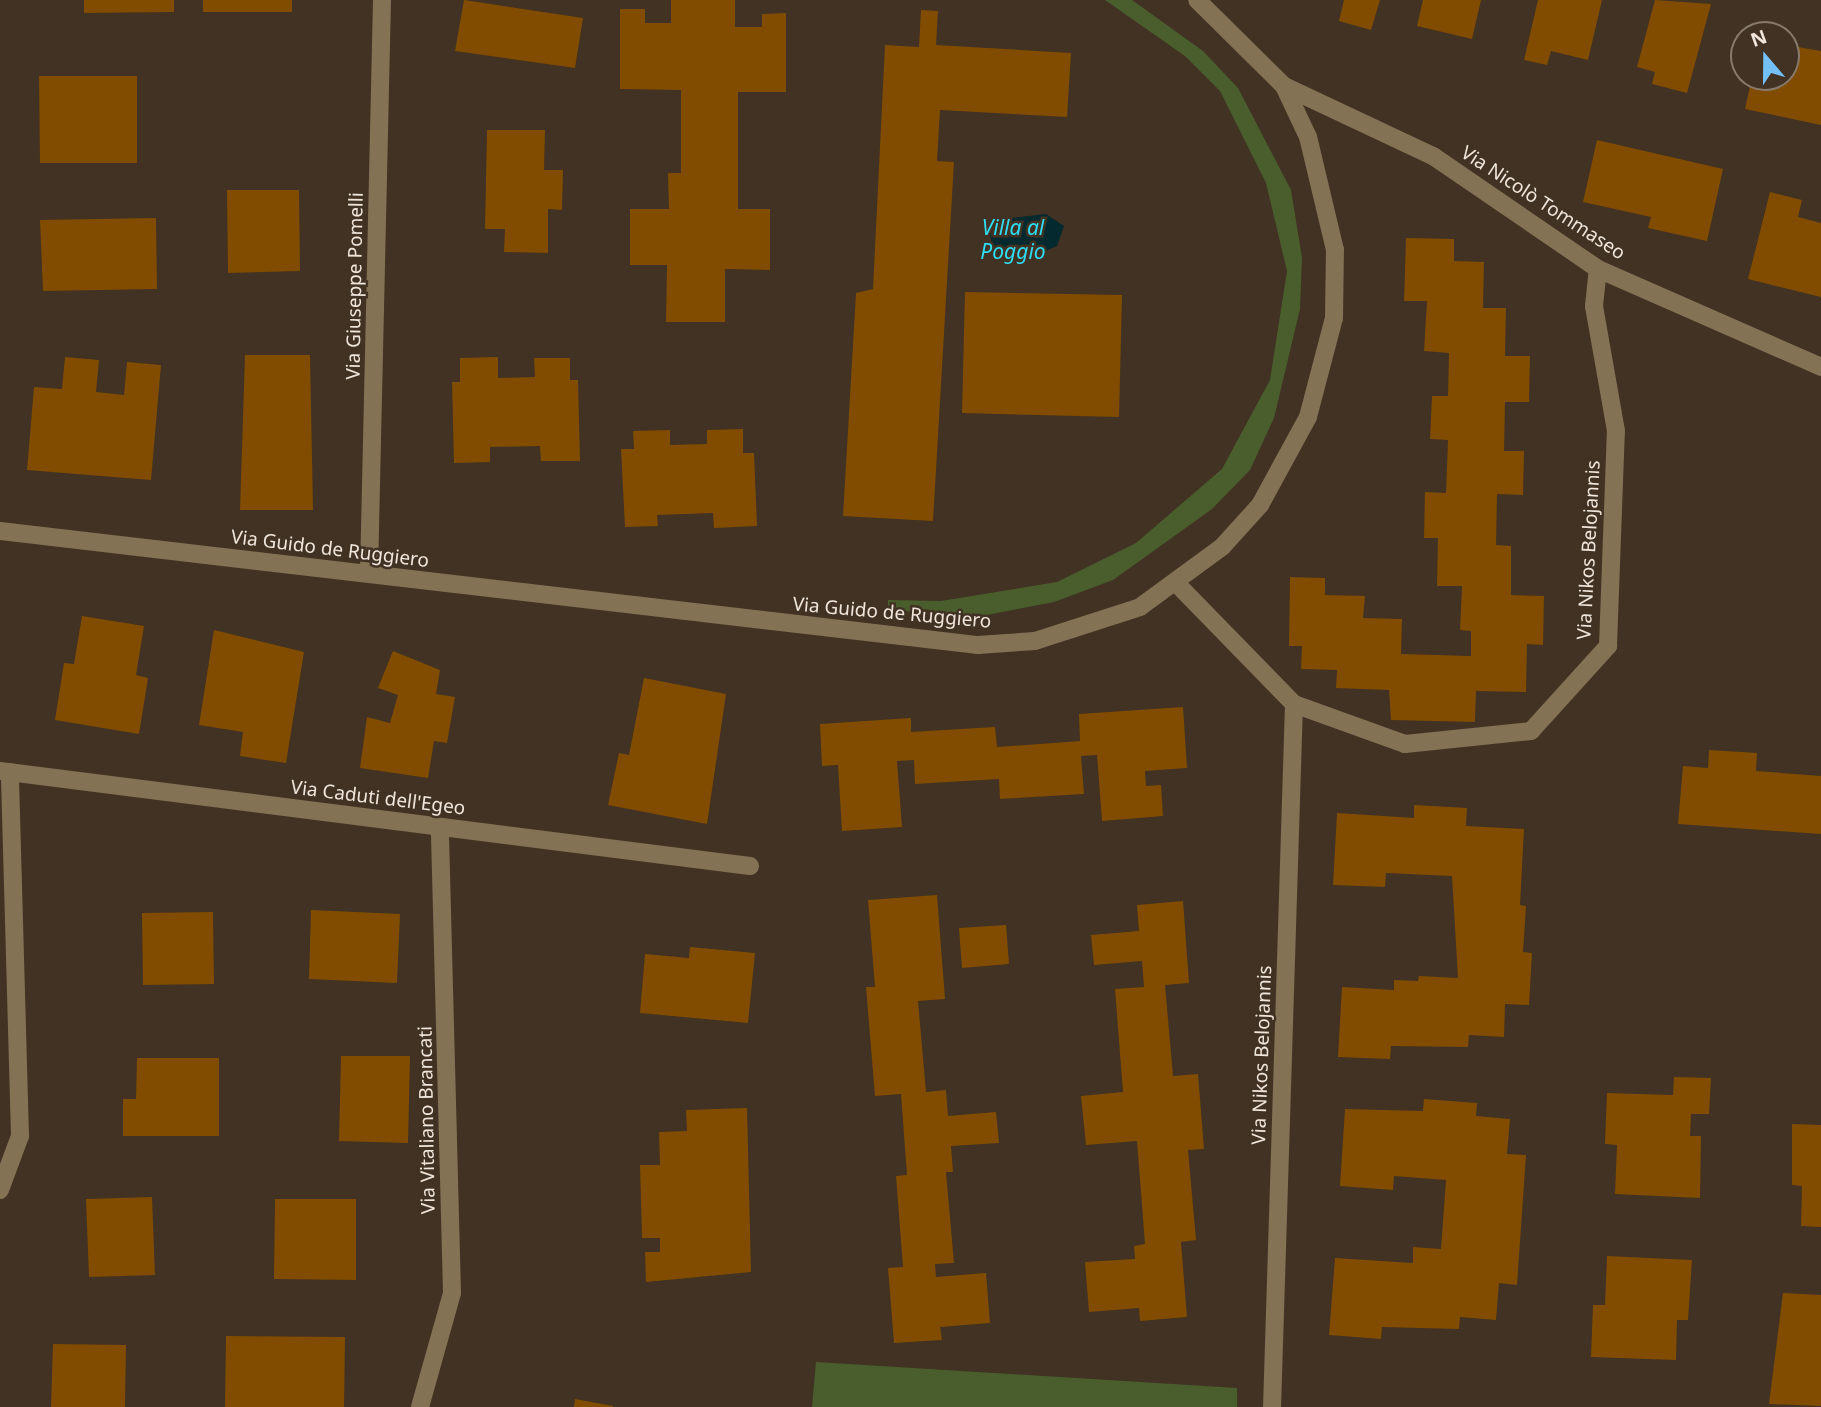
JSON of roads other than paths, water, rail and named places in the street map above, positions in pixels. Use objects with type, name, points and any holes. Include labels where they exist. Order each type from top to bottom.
[{"type":"street","name":"Via Giuseppe Pomelli","points":[[369,573],[382,0]]},
{"type":"street","name":"Via Guido de Ruggiero","points":[[0,531],[978,645],[1035,641],[1093,626],[1177,584],[1260,505],[1290,458],[1326,362],[1335,264],[1328,202],[1284,86],[1197,0]]},
{"type":"street","name":"Via Nicolò Tommaseo","points":[[1284,86],[1433,156],[1598,269],[1821,367]]},
{"type":"street","name":"Via Nikos Belojannis","points":[[1177,584],[1294,704],[1405,744],[1531,731],[1608,646],[1616,430],[1594,306],[1598,269]]},
{"type":"street","name":"Via Nikos Belojannis","points":[[1272,1407],[1294,704]]},
{"type":"street","name":"Via Caduti dell'Egeo","points":[[5,771],[750,866]]},
{"type":"street","points":[[0,1190],[20,1136],[5,771]]},
{"type":"street","name":"Via Vitaliano Brancati","points":[[420,1407],[452,1293],[440,827]]},
{"type":"water","name":"Villa al Poggio","points":[[1046,214],[1064,226],[1057,246],[1021,262],[993,252],[990,235],[1003,219]]}]
